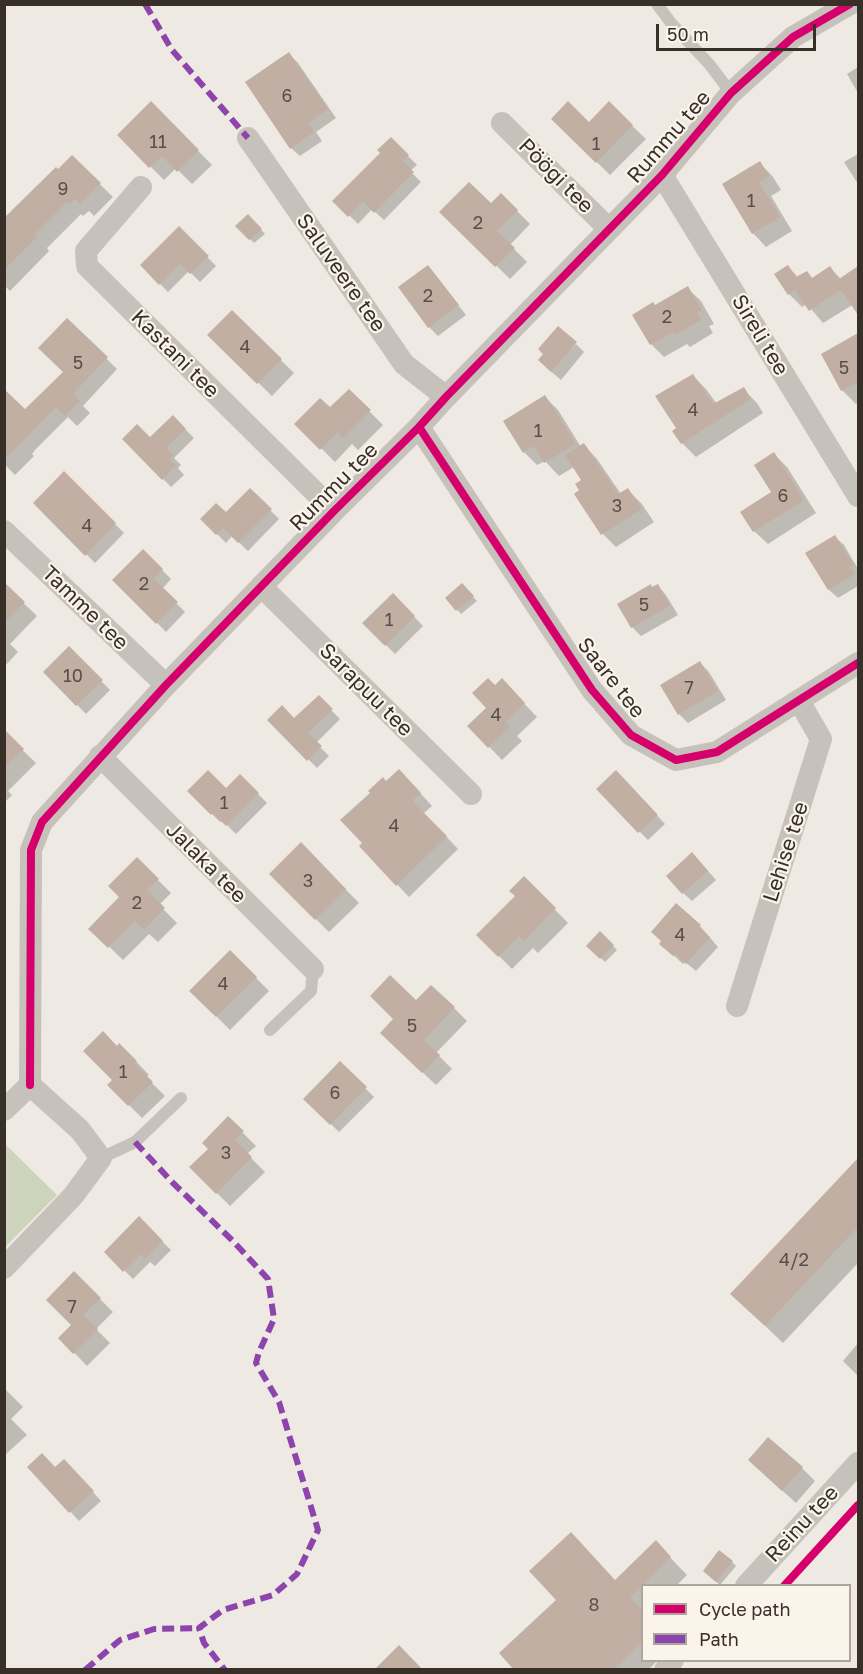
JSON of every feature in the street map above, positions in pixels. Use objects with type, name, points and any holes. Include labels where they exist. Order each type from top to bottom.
[{"type":"street","name":"Rummu tee","points":[[30,1084],[31,850],[42,822],[166,685],[662,175],[731,93],[794,37],[850,4]]},
{"type":"street","name":"Pöögi tee","points":[[502,123],[609,230]]},
{"type":"street","name":"Saluveere tee","points":[[248,138],[404,364],[446,397]]},
{"type":"street","name":"Sireli tee","points":[[662,175],[858,496]]},
{"type":"street","name":"Kastani tee","points":[[141,187],[86,251],[87,266],[334,511]]},
{"type":"street","name":"Saare tee","points":[[419,427],[592,690],[632,735],[676,760],[717,752],[858,663]]},
{"type":"street","name":"Tamme tee","points":[[4,531],[166,685]]},
{"type":"street","name":"Sarapuu tee","points":[[261,586],[471,795]]},
{"type":"street","name":"Lehise tee","points":[[737,1006],[821,740],[799,701]]},
{"type":"street","name":"Jalaka tee","points":[[100,756],[313,969]]},
{"type":"street","points":[[4,1110],[30,1084],[80,1130],[101,1158],[73,1196],[4,1268]]},
{"type":"street","name":"Reinu tee","points":[[748,1584],[858,1463]]},
{"type":"lane","points":[[657,4],[731,93]]},
{"type":"lane","points":[[270,1030],[311,991],[313,969]]},
{"type":"lane","points":[[101,1158],[135,1142],[181,1098]]},
{"type":"green space","points":[[5,1144],[57,1195],[4,1247]]},
{"type":"building","points":[[289,52],[328,109],[308,123],[314,132],[290,149],[245,82]]},
{"type":"building","points":[[151,101],[199,150],[177,172],[162,156],[149,168],[117,135]]},
{"type":"building","points":[[568,101],[589,122],[609,101],[633,125],[596,163],[551,119]]},
{"type":"building","points":[[391,137],[409,155],[403,161],[414,172],[374,213],[363,201],[348,217],[332,201],[380,153],[377,150]]},
{"type":"building","points":[[72,155],[101,183],[80,204],[75,199],[69,204],[67,202],[4,270],[4,218],[56,167],[58,169]]},
{"type":"building","points":[[760,161],[769,176],[759,182],[780,217],[752,234],[722,184]]},
{"type":"building","points":[[469,182],[491,203],[501,193],[518,210],[497,231],[515,248],[495,267],[439,212]]},
{"type":"building","points":[[248,214],[262,229],[249,240],[235,226]]},
{"type":"building","points":[[179,226],[209,256],[190,274],[180,264],[159,285],[140,265]]},
{"type":"building","points":[[428,265],[459,305],[428,328],[398,287]]},
{"type":"building","points":[[788,265],[796,277],[807,271],[812,278],[830,266],[839,279],[858,266],[858,315],[841,290],[809,311],[795,290],[788,295],[774,274]]},
{"type":"building","points":[[688,286],[702,310],[697,313],[701,320],[675,335],[673,332],[650,345],[632,315],[653,302],[655,305]]},
{"type":"building","points":[[232,310],[282,359],[257,384],[207,335]]},
{"type":"building","points":[[67,318],[108,357],[73,394],[80,401],[65,416],[56,407],[4,460],[4,389],[25,409],[63,372],[38,348]]},
{"type":"building","points":[[558,326],[577,342],[551,372],[538,360],[543,354],[538,349]]},
{"type":"building","points":[[858,333],[858,382],[841,391],[821,354]]},
{"type":"building","points":[[693,374],[713,404],[744,387],[751,399],[681,444],[672,431],[676,428],[655,396]]},
{"type":"building","points":[[349,389],[371,410],[343,438],[338,432],[320,450],[294,424],[320,398],[330,407]]},
{"type":"building","points":[[545,395],[576,444],[544,463],[534,446],[523,453],[503,421]]},
{"type":"building","points":[[173,415],[186,429],[166,448],[173,455],[170,459],[176,465],[162,480],[122,439],[137,424],[150,437]]},
{"type":"building","points":[[584,443],[618,494],[628,488],[642,509],[601,535],[574,494],[579,490],[575,484],[581,480],[565,455]]},
{"type":"building","points":[[774,452],[804,500],[753,532],[740,512],[771,492],[754,465]]},
{"type":"building","points":[[64,471],[116,523],[85,556],[33,503]]},
{"type":"building","points":[[250,488],[272,509],[238,543],[223,528],[216,535],[200,519],[216,503],[226,512]]},
{"type":"building","points":[[835,535],[854,565],[850,567],[855,574],[828,590],[805,553]]},
{"type":"building","points":[[143,549],[163,569],[154,579],[178,602],[156,624],[112,580]]},
{"type":"building","points":[[4,582],[25,602],[4,623]]},
{"type":"building","points":[[462,583],[474,596],[456,611],[445,598]]},
{"type":"building","points":[[651,584],[652,587],[658,584],[670,606],[631,628],[617,604]]},
{"type":"building","points":[[393,593],[415,616],[385,646],[362,623]]},
{"type":"building","points":[[69,646],[103,680],[76,706],[43,672]]},
{"type":"building","points":[[700,661],[718,691],[678,715],[660,685]]},
{"type":"building","points":[[488,678],[495,685],[502,678],[525,703],[505,722],[510,727],[488,748],[467,726],[486,708],[472,693]]},
{"type":"building","points":[[319,695],[333,709],[308,733],[322,746],[307,761],[267,720],[282,705],[294,718]]},
{"type":"building","points":[[4,729],[24,749],[4,768]]},
{"type":"building","points":[[399,769],[421,793],[413,800],[416,805],[447,836],[396,886],[359,846],[362,843],[340,820],[370,793],[368,791],[383,777],[386,781]]},
{"type":"building","points":[[208,770],[226,788],[240,774],[259,793],[226,826],[213,813],[211,815],[187,791]]},
{"type":"building","points":[[616,770],[658,815],[638,833],[596,789]]},
{"type":"building","points":[[301,842],[346,889],[315,920],[269,874]]},
{"type":"building","points":[[692,852],[708,871],[682,894],[666,876]]},
{"type":"building","points":[[137,857],[159,879],[147,890],[165,908],[144,930],[135,921],[108,948],[88,929],[119,897],[108,886]]},
{"type":"building","points":[[524,876],[556,908],[524,941],[519,936],[498,957],[476,935],[515,896],[509,891]]},
{"type":"building","points":[[676,903],[701,925],[699,927],[710,937],[686,964],[676,954],[673,956],[659,944],[661,941],[651,932]]},
{"type":"building","points":[[600,931],[614,945],[600,959],[586,946]]},
{"type":"building","points":[[230,950],[257,977],[216,1017],[189,991]]},
{"type":"building","points":[[390,975],[416,1000],[431,985],[455,1007],[424,1040],[440,1055],[422,1073],[380,1033],[393,1019],[370,996]]},
{"type":"building","points":[[103,1031],[117,1046],[119,1043],[137,1061],[134,1063],[153,1082],[128,1106],[107,1085],[112,1080],[83,1051]]},
{"type":"building","points":[[340,1061],[367,1087],[330,1125],[303,1099]]},
{"type":"building","points":[[228,1116],[244,1131],[235,1140],[252,1157],[216,1194],[189,1167],[208,1149],[202,1143]]},
{"type":"building","points":[[858,1158],[858,1227],[765,1326],[730,1294]]},
{"type":"building","points":[[139,1216],[163,1241],[145,1259],[141,1254],[123,1272],[104,1252]]},
{"type":"building","points":[[74,1271],[101,1298],[83,1315],[98,1329],[73,1354],[58,1338],[71,1325],[46,1300]]},
{"type":"building","points":[[768,1437],[803,1467],[782,1491],[748,1460]]},
{"type":"building","points":[[42,1453],[55,1467],[64,1459],[94,1491],[69,1513],[27,1467]]},
{"type":"building","points":[[571,1532],[615,1580],[656,1540],[671,1557],[630,1597],[641,1609],[641,1643],[613,1670],[514,1670],[499,1653],[556,1600],[529,1571]]},
{"type":"building","points":[[719,1550],[733,1561],[716,1582],[703,1571]]},
{"type":"building","points":[[399,1645],[423,1670],[374,1670]]},
{"type":"marked path","points":[[145,4],[172,50],[248,138]]},
{"type":"marked path","points":[[135,1142],[268,1279],[274,1319],[256,1363],[279,1402],[318,1530],[297,1574],[273,1595],[223,1610],[199,1628],[204,1643],[225,1670]]},
{"type":"marked path","points":[[85,1670],[120,1640],[154,1629],[199,1628]]},
{"type":"cycle path","points":[[30,1085],[31,850],[42,822],[166,685],[662,175],[731,93],[793,37],[850,4]]},
{"type":"cycle path","points":[[419,427],[592,690],[631,735],[676,760],[717,752],[858,663]]},
{"type":"cycle path","points":[[786,1584],[858,1505]]}]
